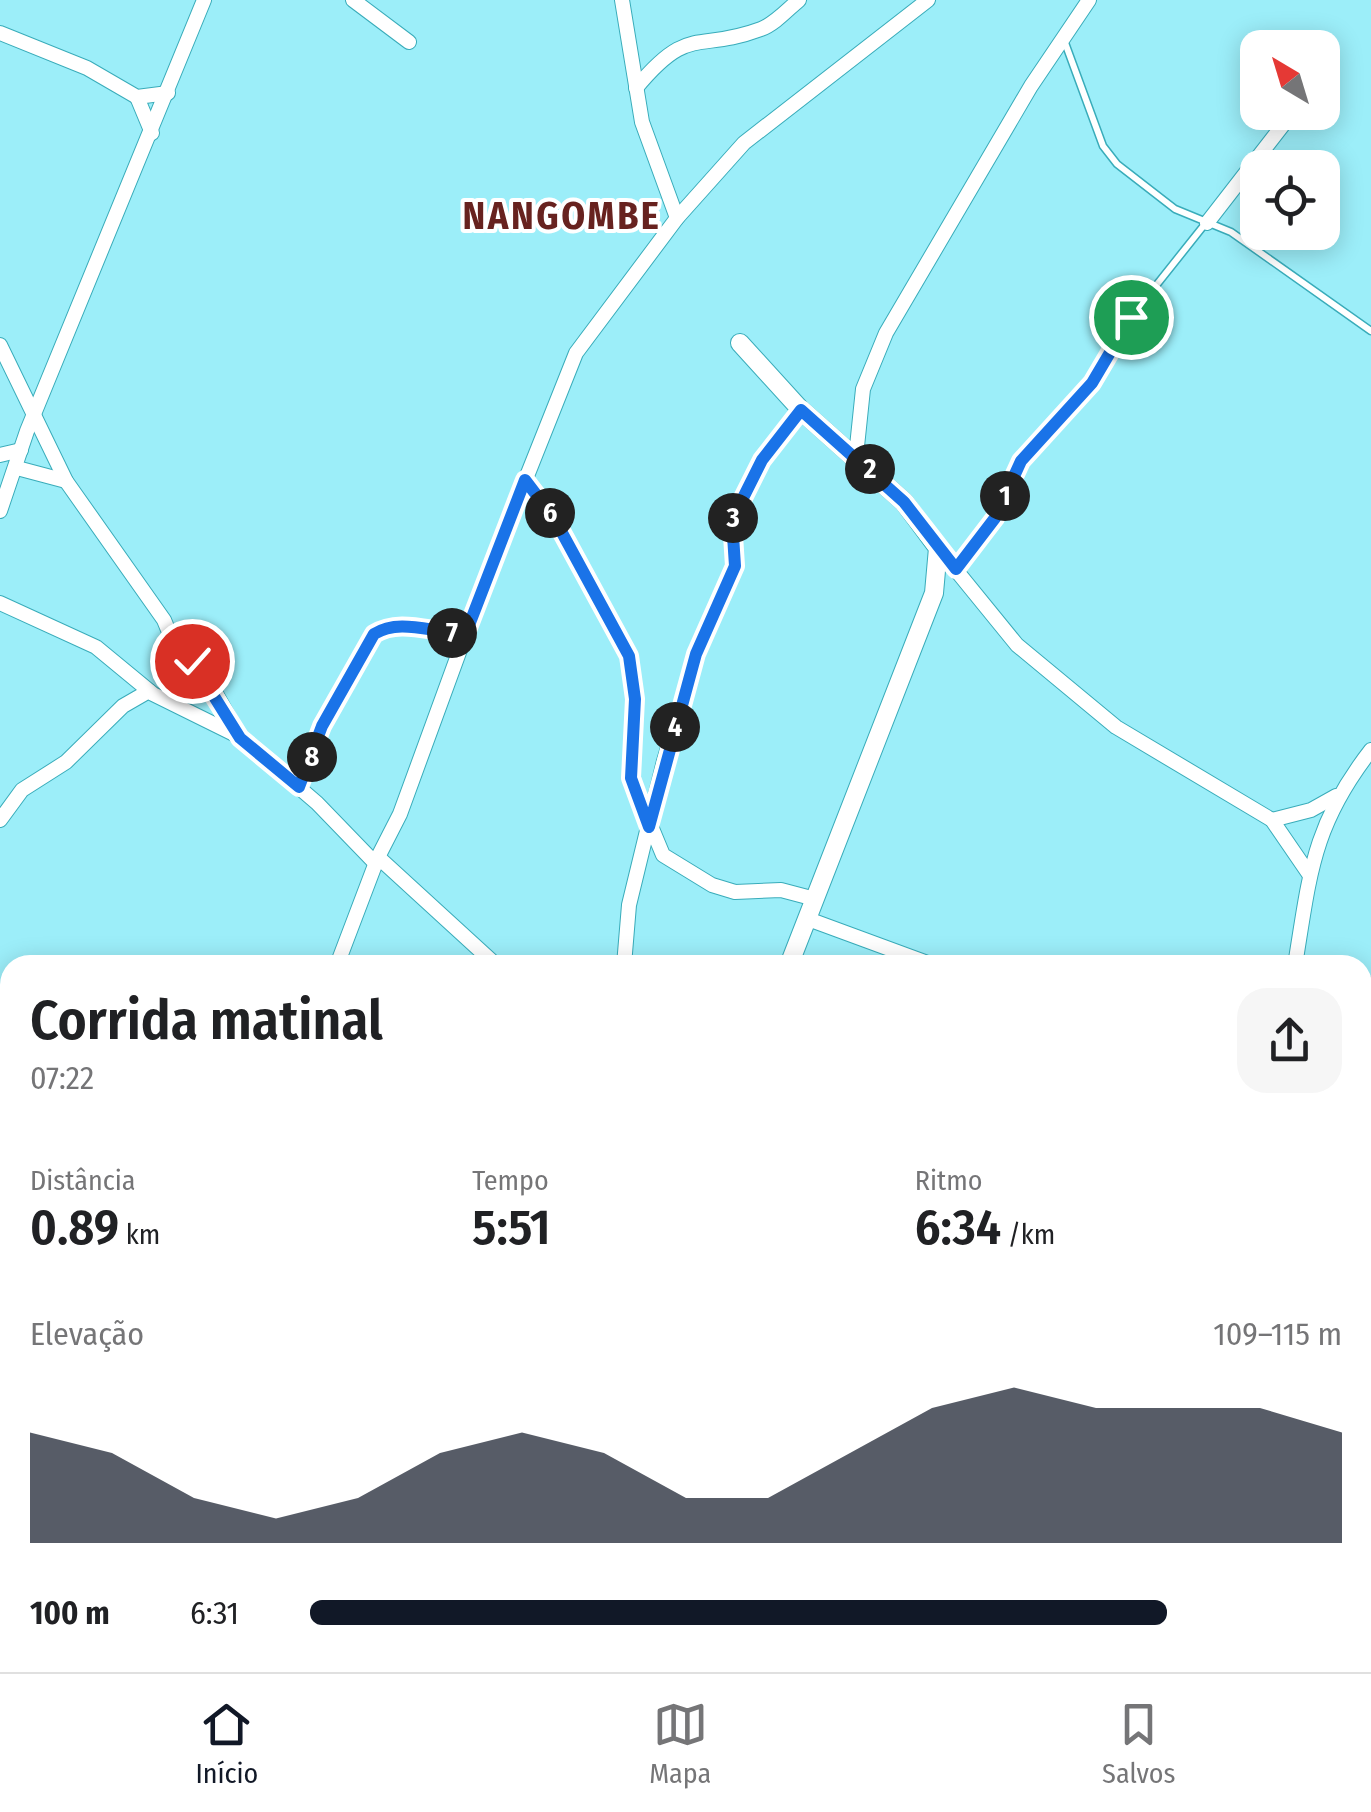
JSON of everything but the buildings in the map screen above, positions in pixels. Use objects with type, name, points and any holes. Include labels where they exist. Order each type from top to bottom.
[{"type":"street","points":[[0,510],[34,414],[204,0]]},
{"type":"street","points":[[353,0],[409,42]]},
{"type":"street","points":[[622,0],[642,122],[677,218]]},
{"type":"street","points":[[636,88],[674,48],[764,28],[800,0]]},
{"type":"street","points":[[341,955],[377,861],[400,814],[576,353],[677,218],[744,143],[928,0]]},
{"type":"street","points":[[856,456],[864,389],[915,276],[1089,0]]},
{"type":"street","points":[[0,32],[87,68],[137,97],[152,133]]},
{"type":"street","points":[[137,97],[168,93]]},
{"type":"street","points":[[1207,222],[1279,130]]},
{"type":"street","points":[[740,343],[801,410],[904,502],[1017,645],[1116,727],[1272,820],[1309,874]]},
{"type":"street","points":[[0,346],[66,480],[164,620],[171,636],[208,681],[240,738]]},
{"type":"street","points":[[625,955],[629,905],[696,654],[735,566],[732,520],[762,460],[801,410]]},
{"type":"street","points":[[0,455],[21,450]]},
{"type":"street","points":[[17,468],[66,480]]},
{"type":"street","points":[[525,480],[554,518],[629,656],[635,699],[631,778],[663,855],[712,885],[735,892],[782,890],[816,899]]},
{"type":"street","points":[[793,955],[934,593],[938,548]]},
{"type":"street","points":[[0,604],[96,647],[149,691],[240,738],[485,955]]},
{"type":"street","points":[[299,787],[322,726],[374,634],[388,626],[402,625],[436,634],[466,633]]},
{"type":"street","points":[[0,820],[22,790],[66,762],[123,706],[149,691]]},
{"type":"street","points":[[1297,955],[1318,836],[1338,795],[1371,750]]},
{"type":"street","points":[[1272,820],[1311,810],[1338,795]]},
{"type":"street","points":[[808,919],[887,955]]},
{"type":"lane","points":[[1063,38],[1104,146],[1118,164],[1175,208],[1231,232],[1371,331]]},
{"type":"lane","points":[[956,569],[995,518],[1021,461],[1092,383],[1131,317],[1207,222]]},
{"type":"district","name":"NANGOMBE","points":[[562,216]]},
{"type":"route","points":[[192,661],[223,704],[240,738],[299,787],[322,726],[374,634],[388,626],[402,625],[436,634],[466,633],[498,547],[514,517],[525,480],[554,518],[629,656],[635,699],[631,778],[649,827],[696,654],[735,566],[732,520],[738,503],[762,460],[801,410],[904,502],[956,569],[995,518],[1021,461],[1092,383],[1131,317]]}]
